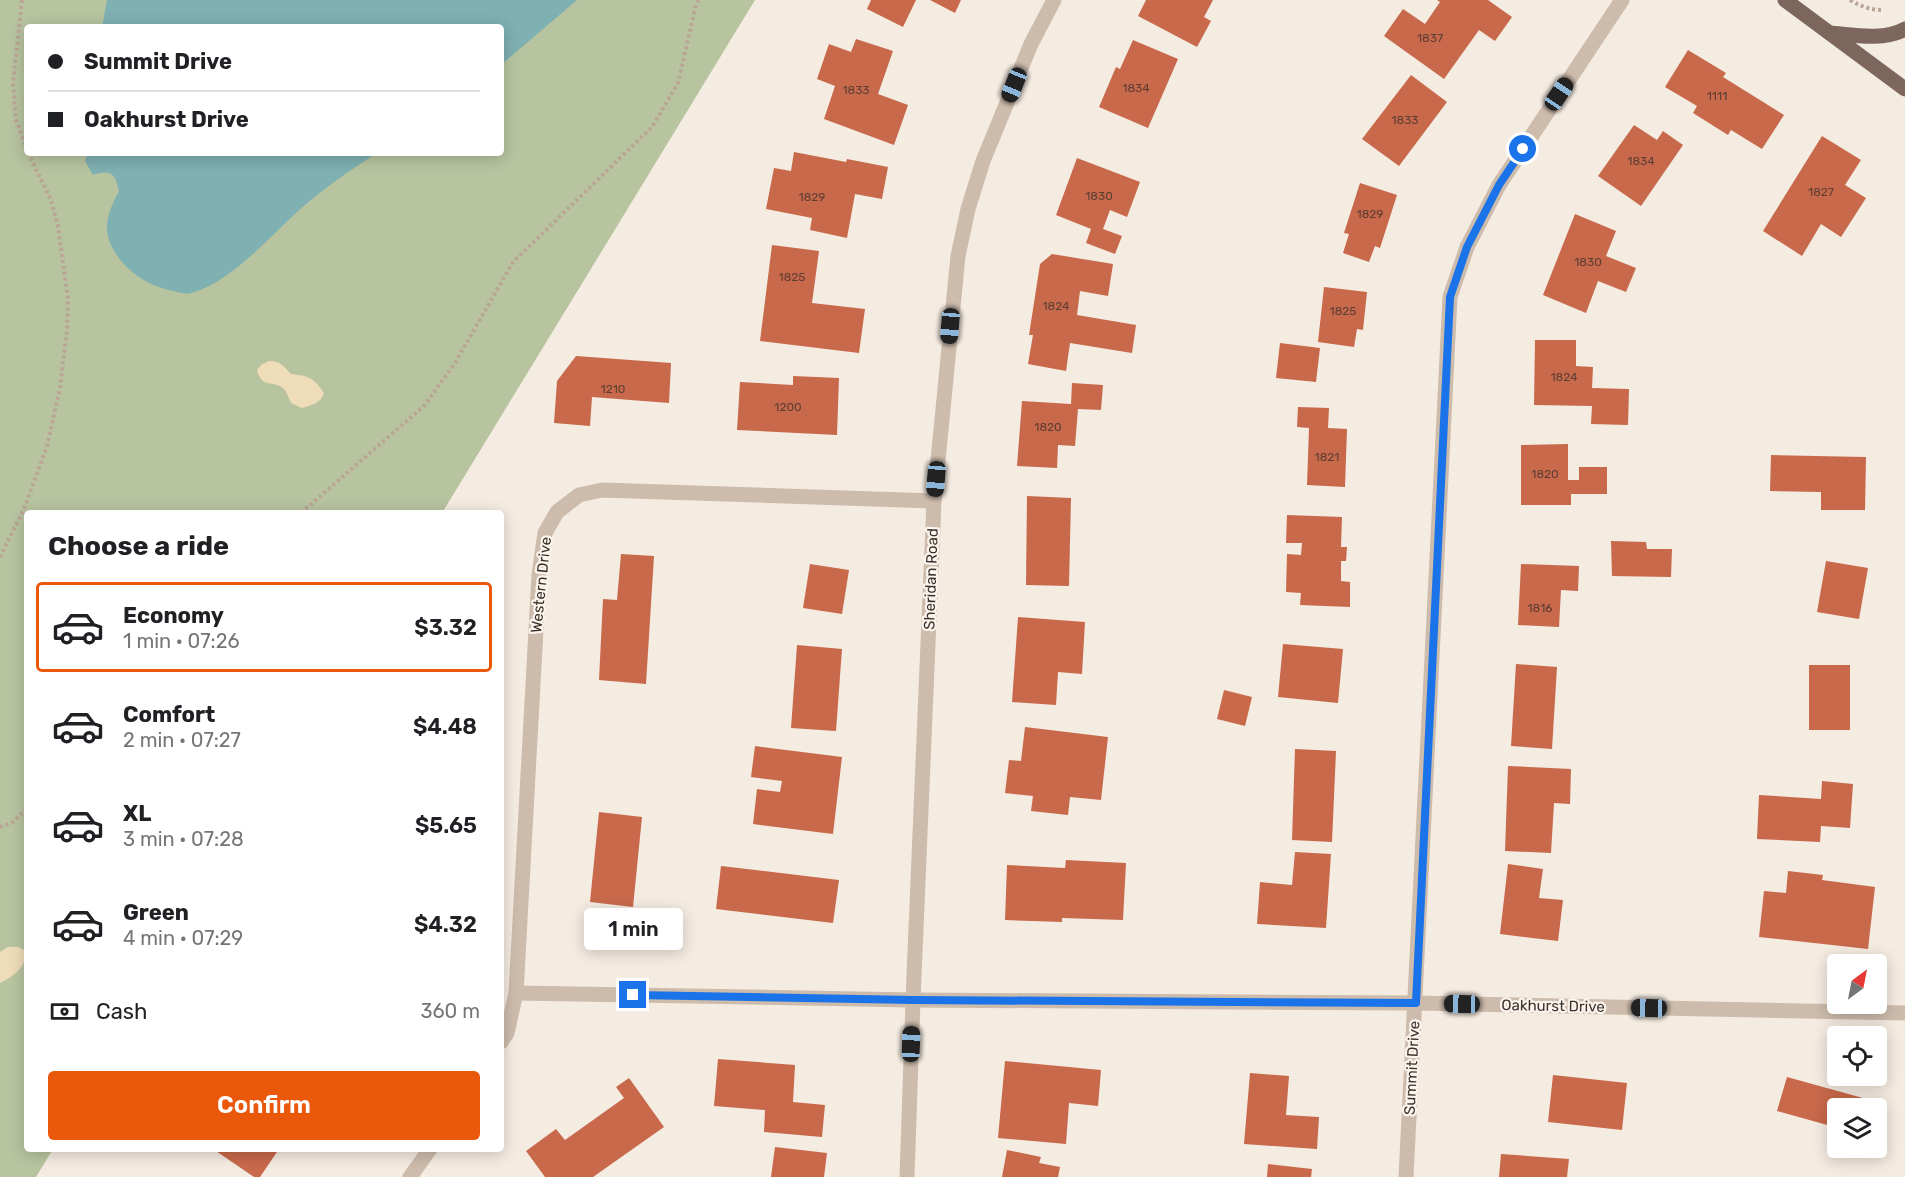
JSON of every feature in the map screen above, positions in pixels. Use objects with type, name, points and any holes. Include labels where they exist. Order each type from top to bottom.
[{"type":"main road","points":[[1785,0],[1905,89]]},
{"type":"main road","points":[[1830,33],[1871,36],[1898,33],[1905,29]]},
{"type":"street","name":"Sheridan Road","points":[[907,1177],[934,501],[952,304],[958,256],[968,209],[983,161],[1031,44],[1054,0]]},
{"type":"street","name":"Summit Drive","points":[[1406,1177],[1450,297],[1467,247],[1499,185],[1622,0]]},
{"type":"street","name":"Western Drive","points":[[504,1038],[516,993],[539,575],[545,533],[558,512],[579,495],[602,490],[934,501]]},
{"type":"street","name":"Oakhurst Drive","points":[[516,993],[913,1000],[1416,1003],[1905,1013]]},
{"type":"street","points":[[410,1177],[428,1152]]},
{"type":"path","points":[[22,0],[13,83],[16,120],[24,141]]},
{"type":"path","points":[[304,510],[424,406],[455,363],[513,262],[652,127],[678,83],[699,0]]},
{"type":"path","points":[[1850,0],[1872,10],[1891,8]]},
{"type":"path","points":[[0,557],[28,498],[47,446],[60,388],[67,329],[68,299],[58,226],[51,200],[30,156]]},
{"type":"path","points":[[0,827],[13,822],[24,811]]},
{"type":"green space","points":[[0,0],[755,0],[444,510],[24,510],[24,1152],[51,1152],[36,1177],[0,1177]]},
{"type":"sand","points":[[269,361],[279,363],[291,374],[313,380],[324,393],[321,399],[302,408],[291,403],[284,389],[265,382],[259,376],[257,370]]},
{"type":"sand","points":[[8,947],[18,947],[24,950],[24,961],[19,970],[0,983],[0,952]]},
{"type":"water","points":[[107,0],[577,0],[504,62],[504,24],[103,24]]},
{"type":"water","points":[[87,156],[373,156],[315,196],[233,271],[205,288],[187,294],[164,289],[147,282],[132,272],[120,259],[110,243],[107,228],[109,213],[119,191],[118,185],[112,174],[93,175],[85,161]]},
{"type":"building","points":[[871,0],[916,0],[903,27],[867,9]]},
{"type":"building","points":[[930,0],[961,0],[955,13]]},
{"type":"building","points":[[1146,0],[1213,0],[1204,17],[1211,21],[1197,47],[1138,16]]},
{"type":"building","points":[[1437,0],[1488,0],[1512,17],[1495,41],[1479,30],[1444,79],[1384,36],[1403,9],[1425,24],[1440,2]]},
{"type":"building","points":[[856,39],[893,51],[878,94],[908,105],[894,145],[824,119],[835,86],[817,79],[829,44],[851,52]]},
{"type":"building","points":[[1133,40],[1178,59],[1148,128],[1099,107],[1116,67],[1120,69]]},
{"type":"building","points":[[1688,50],[1726,73],[1723,77],[1784,115],[1762,149],[1731,130],[1728,135],[1693,113],[1697,106],[1665,87]]},
{"type":"building","points":[[1411,75],[1447,102],[1399,166],[1362,139]]},
{"type":"building","points":[[1634,125],[1657,140],[1663,131],[1683,145],[1641,206],[1598,176]]},
{"type":"building","points":[[1822,136],[1861,160],[1845,185],[1866,198],[1841,237],[1821,224],[1802,256],[1763,231]]},
{"type":"building","points":[[794,152],[888,167],[882,199],[855,194],[847,238],[810,230],[812,218],[766,209],[774,168],[791,171]]},
{"type":"building","points":[[1077,158],[1140,182],[1127,217],[1110,210],[1103,229],[1122,236],[1115,254],[1086,243],[1091,229],[1056,215]]},
{"type":"building","points":[[1360,183],[1397,195],[1380,248],[1375,246],[1369,262],[1343,253],[1349,234],[1344,233]]},
{"type":"building","points":[[1575,214],[1616,231],[1606,256],[1636,268],[1626,292],[1598,281],[1586,313],[1543,295]]},
{"type":"building","points":[[772,245],[819,251],[812,303],[865,309],[859,353],[760,341]]},
{"type":"building","points":[[1052,254],[1113,264],[1108,296],[1080,291],[1077,315],[1136,325],[1132,353],[1070,343],[1066,371],[1028,364],[1033,335],[1029,335],[1040,264]]},
{"type":"building","points":[[1324,287],[1367,292],[1363,330],[1357,329],[1354,347],[1318,342]]},
{"type":"building","points":[[1535,340],[1576,340],[1576,366],[1593,367],[1592,388],[1629,389],[1628,425],[1591,424],[1592,406],[1534,405]]},
{"type":"building","points":[[1280,343],[1320,348],[1316,382],[1276,378]]},
{"type":"building","points":[[576,356],[671,363],[669,403],[592,397],[590,426],[554,423],[557,381]]},
{"type":"building","points":[[793,376],[839,378],[837,435],[737,430],[740,382],[793,385]]},
{"type":"building","points":[[1072,383],[1103,385],[1101,410],[1078,409],[1075,446],[1058,445],[1057,468],[1017,466],[1022,401],[1071,404]]},
{"type":"building","points":[[1298,407],[1329,408],[1328,428],[1347,429],[1345,487],[1307,485],[1309,428],[1297,427]]},
{"type":"building","points":[[1568,444],[1568,480],[1579,480],[1579,467],[1607,467],[1607,494],[1571,494],[1571,505],[1521,505],[1521,445]]},
{"type":"building","points":[[1771,455],[1866,457],[1865,510],[1821,510],[1821,492],[1770,491]]},
{"type":"building","points":[[1027,496],[1071,498],[1069,586],[1026,585]]},
{"type":"building","points":[[1287,515],[1342,517],[1341,547],[1347,547],[1346,561],[1341,561],[1341,581],[1350,582],[1350,607],[1300,605],[1301,593],[1286,592],[1287,554],[1301,555],[1302,543],[1286,543]]},
{"type":"building","points":[[1611,541],[1646,542],[1647,549],[1672,549],[1671,577],[1612,576]]},
{"type":"building","points":[[621,554],[654,556],[646,684],[599,680],[603,599],[617,600]]},
{"type":"building","points":[[1826,561],[1868,568],[1859,619],[1817,612]]},
{"type":"building","points":[[810,564],[849,570],[842,614],[803,608]]},
{"type":"building","points":[[1521,564],[1579,566],[1578,591],[1561,590],[1559,627],[1518,625]]},
{"type":"building","points":[[1018,617],[1085,622],[1082,674],[1058,672],[1056,705],[1012,702]]},
{"type":"building","points":[[1283,644],[1343,649],[1338,703],[1278,697]]},
{"type":"building","points":[[797,645],[842,649],[836,731],[791,728]]},
{"type":"building","points":[[1516,664],[1557,667],[1552,749],[1511,746]]},
{"type":"building","points":[[1809,665],[1850,665],[1850,730],[1809,730]]},
{"type":"building","points":[[1224,690],[1252,697],[1245,726],[1217,719]]},
{"type":"building","points":[[1025,727],[1108,737],[1101,800],[1070,797],[1068,815],[1031,811],[1033,796],[1005,793],[1009,760],[1021,761]]},
{"type":"building","points":[[755,746],[842,757],[833,834],[753,824],[757,789],[780,792],[782,781],[751,777]]},
{"type":"building","points":[[1295,749],[1336,751],[1332,842],[1292,840]]},
{"type":"building","points":[[1508,766],[1571,769],[1570,804],[1554,803],[1551,853],[1505,851]]},
{"type":"building","points":[[1822,781],[1853,784],[1850,828],[1821,826],[1820,842],[1757,839],[1759,795],[1821,799]]},
{"type":"building","points":[[599,812],[642,817],[633,907],[590,902]]},
{"type":"building","points":[[1295,852],[1331,854],[1326,928],[1257,924],[1260,882],[1292,885]]},
{"type":"building","points":[[1066,860],[1126,863],[1123,920],[1062,918],[1062,922],[1005,920],[1007,865],[1065,868]]},
{"type":"building","points":[[1508,864],[1543,869],[1539,898],[1563,900],[1558,941],[1500,934]]},
{"type":"building","points":[[721,866],[839,880],[833,923],[716,909]]},
{"type":"building","points":[[1788,871],[1823,875],[1822,880],[1875,887],[1868,949],[1759,937],[1764,891],[1786,893]]},
{"type":"building","points":[[718,1059],[795,1065],[793,1102],[825,1105],[822,1137],[764,1132],[765,1110],[714,1106]]},
{"type":"building","points":[[1005,1061],[1101,1070],[1098,1106],[1069,1103],[1066,1144],[998,1138]]},
{"type":"building","points":[[1250,1073],[1289,1076],[1286,1115],[1319,1117],[1317,1149],[1244,1144]]},
{"type":"building","points":[[1553,1075],[1627,1083],[1622,1130],[1548,1122]]},
{"type":"building","points":[[1787,1077],[1863,1098],[1827,1098],[1827,1125],[1777,1111]]},
{"type":"building","points":[[629,1078],[664,1127],[593,1177],[545,1177],[526,1151],[556,1129],[565,1140],[624,1098],[616,1087]]},
{"type":"building","points":[[775,1147],[827,1153],[824,1177],[771,1177]]},
{"type":"building","points":[[1007,1150],[1041,1157],[1039,1163],[1060,1167],[1058,1177],[1002,1177]]},
{"type":"building","points":[[217,1152],[277,1152],[260,1177],[254,1177]]},
{"type":"building","points":[[1501,1154],[1569,1159],[1567,1177],[1499,1177]]},
{"type":"building","points":[[1268,1164],[1312,1169],[1311,1177],[1267,1177]]},
{"type":"route","points":[[633,995],[913,1000],[1416,1003],[1450,297],[1467,247],[1499,185],[1523,149]]}]
